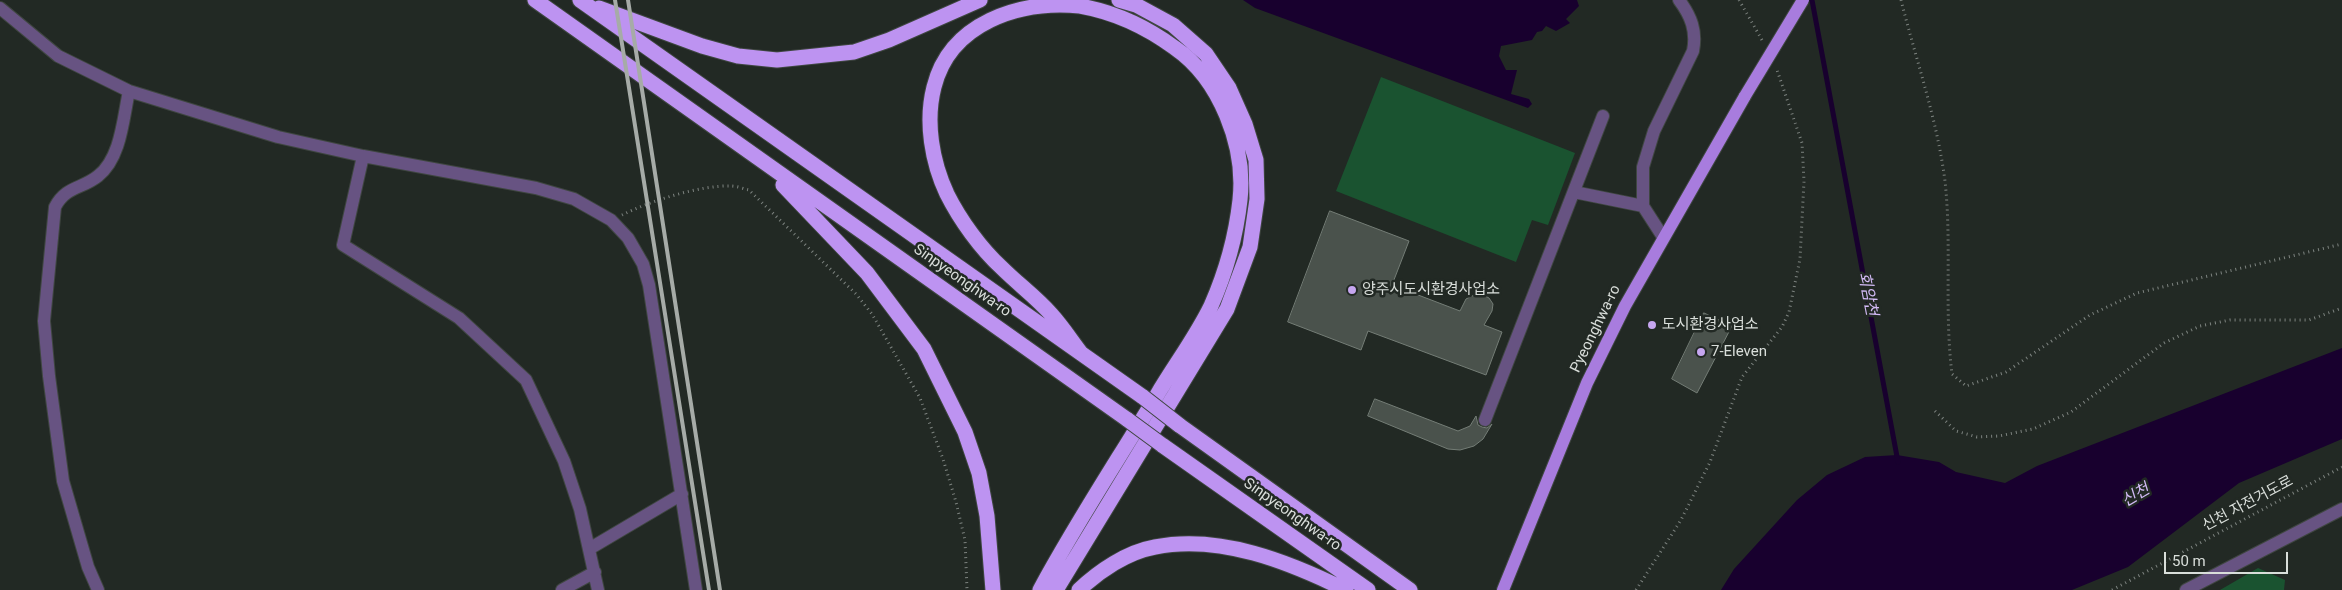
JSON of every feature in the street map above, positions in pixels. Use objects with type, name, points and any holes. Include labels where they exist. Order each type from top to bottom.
[{"type":"highway","name":"Sinpyeonghwa-ro","points":[[535,0],[1368,590]]},
{"type":"highway","points":[[580,1],[702,46],[738,56],[777,60],[854,52],[889,40],[980,0]]},
{"type":"highway","points":[[1056,590],[1227,309],[1250,247],[1257,199],[1256,160],[1244,124],[1229,88],[1206,54],[1173,25],[1136,5],[1119,0]]},
{"type":"highway","name":"Sinpyeonghwa-ro","points":[[580,1],[1081,353],[1410,590]]},
{"type":"highway","points":[[1040,590],[1210,306],[1233,244],[1240,197],[1239,158],[1228,121],[1214,91],[1197,67],[1177,48],[1115,15],[1079,6],[1045,4],[1018,8],[990,18],[970,30],[953,48],[937,74],[930,100],[930,133],[936,166],[948,196],[971,231],[999,266],[1051,313],[1081,353]]},
{"type":"highway","points":[[744,148],[794,196],[867,272],[924,349],[965,432],[979,473],[987,516],[993,590]]},
{"type":"highway","points":[[1079,590],[1092,578],[1121,560],[1154,547],[1196,544],[1244,551],[1317,576],[1346,590]]},
{"type":"main road","name":"Pyeonghwa-ro","points":[[1502,590],[1587,383],[1629,298],[1745,96],[1803,0]]},
{"type":"street","points":[[1663,238],[1643,206],[1643,167],[1654,131],[1673,89],[1687,66],[1695,40],[1691,18],[1679,0]]},
{"type":"street","points":[[0,8],[58,56],[129,91],[278,138],[536,188],[574,199],[611,220],[628,238],[643,264],[649,285],[696,590]]},
{"type":"street","points":[[98,590],[88,567],[63,481],[44,321],[55,207],[61,195],[98,177],[114,159],[129,91]]},
{"type":"street","points":[[1484,420],[1603,116]]},
{"type":"street","points":[[363,156],[343,245],[459,318],[526,380],[564,461],[580,510],[598,590]]},
{"type":"street","points":[[1574,192],[1643,206]]},
{"type":"street","points":[[590,549],[682,494]]},
{"type":"street","points":[[2186,590],[2342,509]]},
{"type":"street","points":[[562,590],[595,572]]},
{"type":"path","points":[[1739,0],[1765,45]]},
{"type":"path","points":[[1900,0],[1939,146],[1948,224],[1947,335],[1952,374],[1966,386],[2006,372],[2090,316],[2137,293],[2342,244]]},
{"type":"path","points":[[1636,590],[1681,520],[1710,462],[1742,377],[1782,327],[1789,312],[1800,259],[1804,181],[1802,143],[1782,80],[1774,63]]},
{"type":"path","points":[[611,220],[635,208],[698,190],[731,186],[750,190],[856,294],[872,314],[920,398],[944,460],[964,540],[967,590]]},
{"type":"path","points":[[1935,411],[1956,432],[1977,438],[1999,436],[2033,429],[2070,412],[2164,343],[2200,326],[2230,320],[2309,320],[2342,308]]},
{"type":"path","name":"신천 자전거도로","points":[[2112,590],[2342,467]]},
{"type":"green space","points":[[1381,77],[1575,153],[1548,225],[1532,220],[1516,262],[1336,191]]},
{"type":"green space","points":[[2258,568],[2285,580],[2284,590],[2220,590]]},
{"type":"water","points":[[1243,0],[1577,0],[1579,6],[1566,19],[1570,23],[1556,31],[1546,26],[1542,31],[1537,32],[1532,40],[1501,46],[1499,56],[1506,70],[1517,70],[1511,94],[1529,99],[1532,104],[1528,108],[1255,8]]},
{"type":"water","name":"신천","points":[[2342,348],[2342,439],[2239,483],[2128,567],[2072,590],[1721,590],[1734,569],[1797,500],[1827,475],[1865,457],[1897,455],[1939,462],[1956,472],[2005,483],[2037,466]]},
{"type":"building","name":"양주시도시환경사업소","points":[[1330,211],[1409,241],[1392,285],[1460,311],[1466,299],[1472,296],[1481,294],[1489,298],[1493,304],[1492,311],[1484,325],[1502,332],[1486,375],[1368,331],[1361,350],[1288,322]]},
{"type":"building","name":"7-Eleven","points":[[1704,313],[1732,326],[1697,393],[1672,379]]},
{"type":"building","points":[[1375,399],[1458,431],[1470,426],[1476,416],[1478,425],[1482,427],[1487,428],[1492,424],[1483,439],[1474,446],[1460,450],[1448,449],[1368,416]]},
{"type":"waterway","name":"회암천","points":[[1812,0],[1898,462]]},
{"type":"railway","points":[[615,0],[709,590]]},
{"type":"railway","points":[[628,0],[720,590]]},
{"type":"place","name":"양주시도시환경사업소","points":[[1352,290]]},
{"type":"place","name":"도시환경사업소","points":[[1652,325]]},
{"type":"place","name":"7-Eleven","points":[[1701,352]]}]
